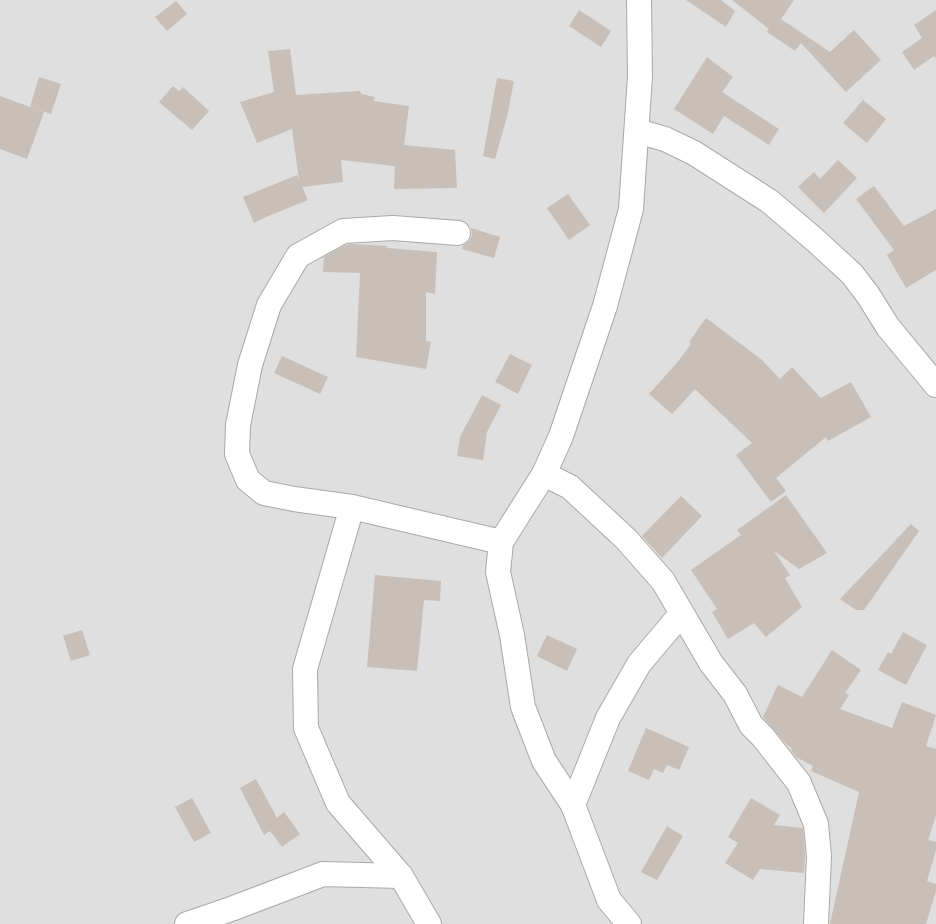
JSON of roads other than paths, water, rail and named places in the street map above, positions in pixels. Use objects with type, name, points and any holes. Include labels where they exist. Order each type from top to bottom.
[{"type":"street","points":[[629,924],[609,900],[573,805],[544,761],[523,708],[512,635],[498,572],[501,542],[544,474],[561,436],[607,298],[631,209],[640,76],[639,0]]},
{"type":"street","points":[[637,131],[666,139],[694,153],[769,201],[816,240],[852,274],[888,327],[936,385]]},
{"type":"street","points":[[458,233],[393,228],[343,231],[298,256],[269,304],[250,365],[238,425],[237,454],[248,480],[264,493],[352,507],[501,542]]},
{"type":"street","points":[[544,474],[570,487],[626,540],[663,581],[711,663],[735,694],[751,725],[799,783],[816,824],[819,856],[816,924]]},
{"type":"street","points":[[352,507],[305,669],[306,728],[338,803],[401,876],[429,924]]},
{"type":"street","points":[[573,805],[608,718],[634,671],[681,614]]},
{"type":"street","points":[[186,924],[323,874],[401,876]]}]
